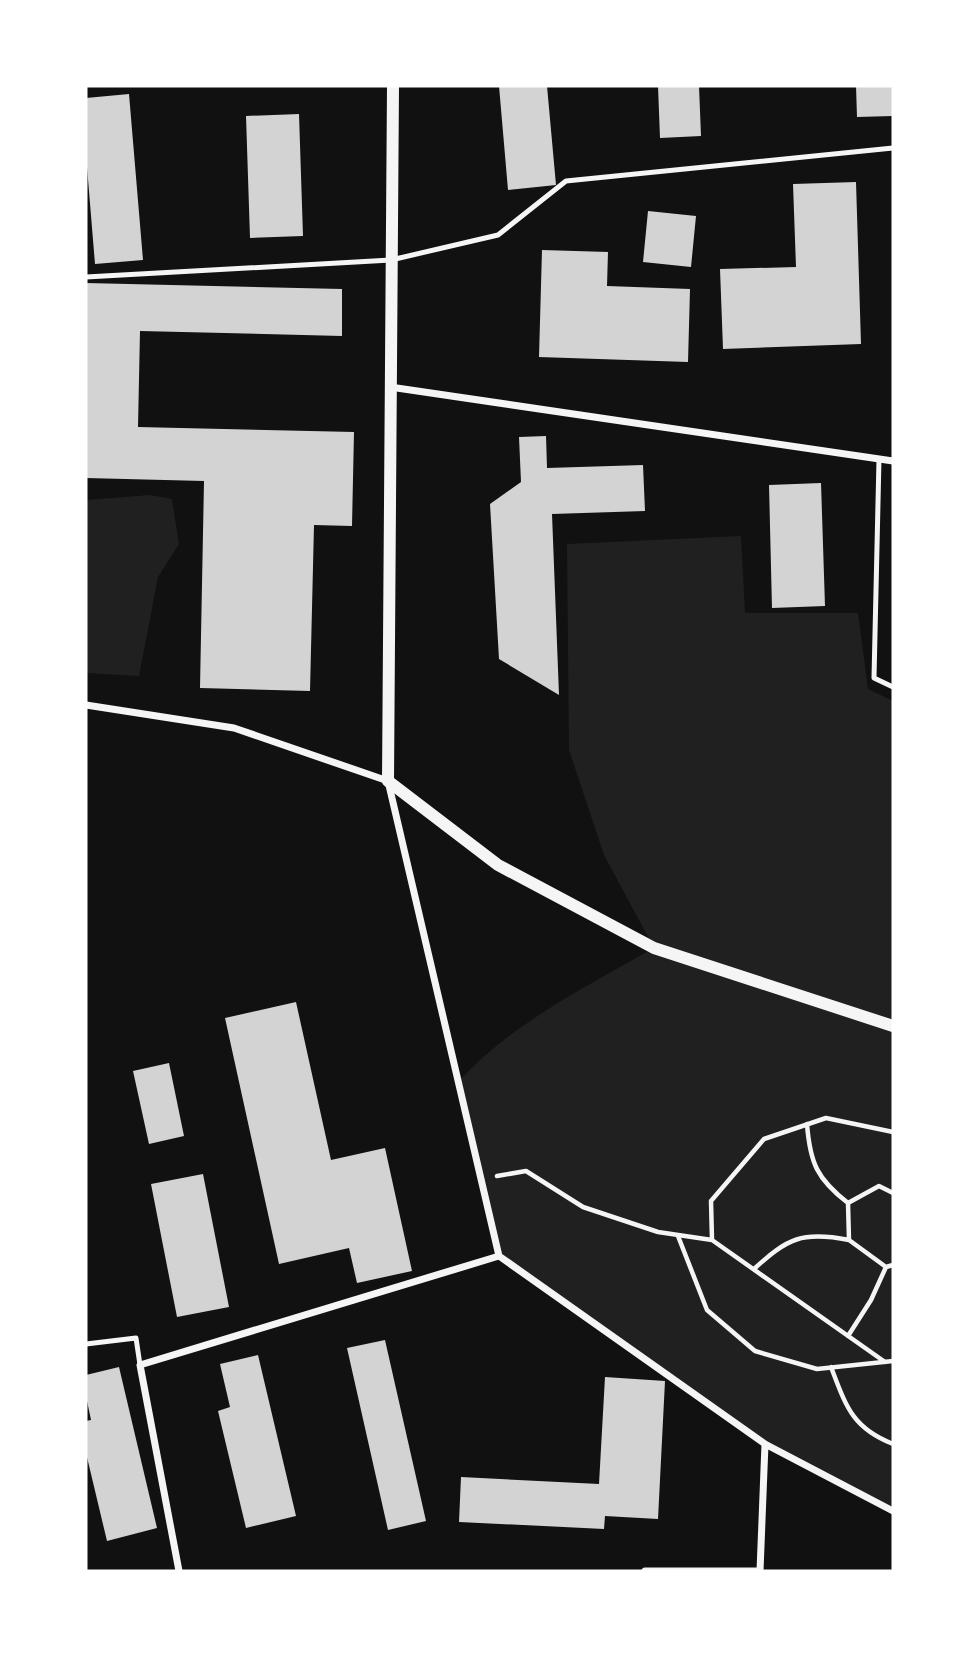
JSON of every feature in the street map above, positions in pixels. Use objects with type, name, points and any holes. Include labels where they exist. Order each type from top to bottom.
[{"type":"street","points":[[393,86],[388,781],[499,1256],[765,1444],[893,1511]]},
{"type":"street","points":[[390,387],[893,461]]},
{"type":"street","points":[[86,705],[234,728],[388,781],[498,865],[654,948],[893,1026]]},
{"type":"street","points":[[178,1571],[140,1365],[499,1256]]},
{"type":"street","points":[[645,1571],[760,1571],[765,1444]]},
{"type":"lane","points":[[86,277],[391,260],[498,235],[566,181],[893,148]]},
{"type":"lane","points":[[879,459],[874,678],[893,687]]},
{"type":"lane","points":[[86,1344],[136,1338],[140,1365]]},
{"type":"path","points":[[712,1240],[711,1201],[764,1139],[826,1118],[893,1132]]},
{"type":"path","points":[[807,1125],[810,1158],[828,1188],[848,1203]]},
{"type":"path","points":[[481,1179],[526,1171],[583,1207],[658,1232],[712,1240],[886,1363]]},
{"type":"path","points":[[848,1203],[879,1186],[893,1193]]},
{"type":"path","points":[[848,1203],[849,1240]]},
{"type":"path","points":[[677,1235],[707,1310],[755,1351],[817,1369],[893,1361]]},
{"type":"path","points":[[754,1269],[782,1244],[822,1235],[849,1240],[886,1267]]},
{"type":"path","points":[[848,1336],[871,1300],[886,1267],[893,1265]]},
{"type":"path","points":[[831,1367],[849,1413],[871,1435],[893,1444]]},
{"type":"shaded area","points":[[150,495],[172,499],[179,544],[158,577],[139,676],[86,673],[86,500]]},
{"type":"shaded area","points":[[741,536],[745,613],[858,613],[868,689],[893,701],[893,1511],[765,1444],[499,1256],[458,1082],[479,1061],[525,1024],[575,992],[654,948],[604,855],[569,750],[567,544]]},
{"type":"building","points":[[499,86],[547,86],[556,185],[508,190]]},
{"type":"building","points":[[658,86],[699,86],[701,136],[660,138]]},
{"type":"building","points":[[856,86],[893,86],[893,116],[857,117]]},
{"type":"building","points":[[129,94],[143,260],[95,264],[86,155],[86,98]]},
{"type":"building","points":[[299,114],[303,236],[250,238],[246,116]]},
{"type":"building","points":[[856,182],[861,344],[723,349],[720,269],[796,267],[793,184]]},
{"type":"building","points":[[648,211],[696,216],[691,267],[643,262]]},
{"type":"building","points":[[542,250],[608,252],[607,286],[690,289],[688,362],[539,357]]},
{"type":"building","points":[[86,283],[342,289],[342,336],[140,331],[138,427],[354,432],[352,526],[314,525],[310,691],[200,688],[204,481],[86,478]]},
{"type":"building","points":[[546,436],[547,468],[643,465],[645,511],[552,514],[559,695],[499,659],[490,504],[521,482],[519,437]]},
{"type":"building","points":[[821,483],[825,606],[772,608],[769,485]]},
{"type":"building","points":[[296,1002],[331,1160],[385,1148],[412,1271],[357,1283],[349,1248],[279,1264],[225,1018]]},
{"type":"building","points":[[169,1063],[184,1136],[149,1144],[133,1071]]},
{"type":"building","points":[[203,1174],[229,1307],[177,1317],[151,1184]]},
{"type":"building","points":[[385,1340],[426,1521],[388,1530],[347,1348]]},
{"type":"building","points":[[258,1355],[296,1516],[246,1528],[218,1411],[230,1407],[220,1364]]},
{"type":"building","points":[[119,1367],[157,1528],[107,1541],[86,1453],[86,1421],[91,1420],[86,1396],[86,1375]]},
{"type":"building","points":[[605,1377],[665,1381],[658,1519],[605,1516],[604,1529],[459,1522],[461,1477],[599,1484]]}]
